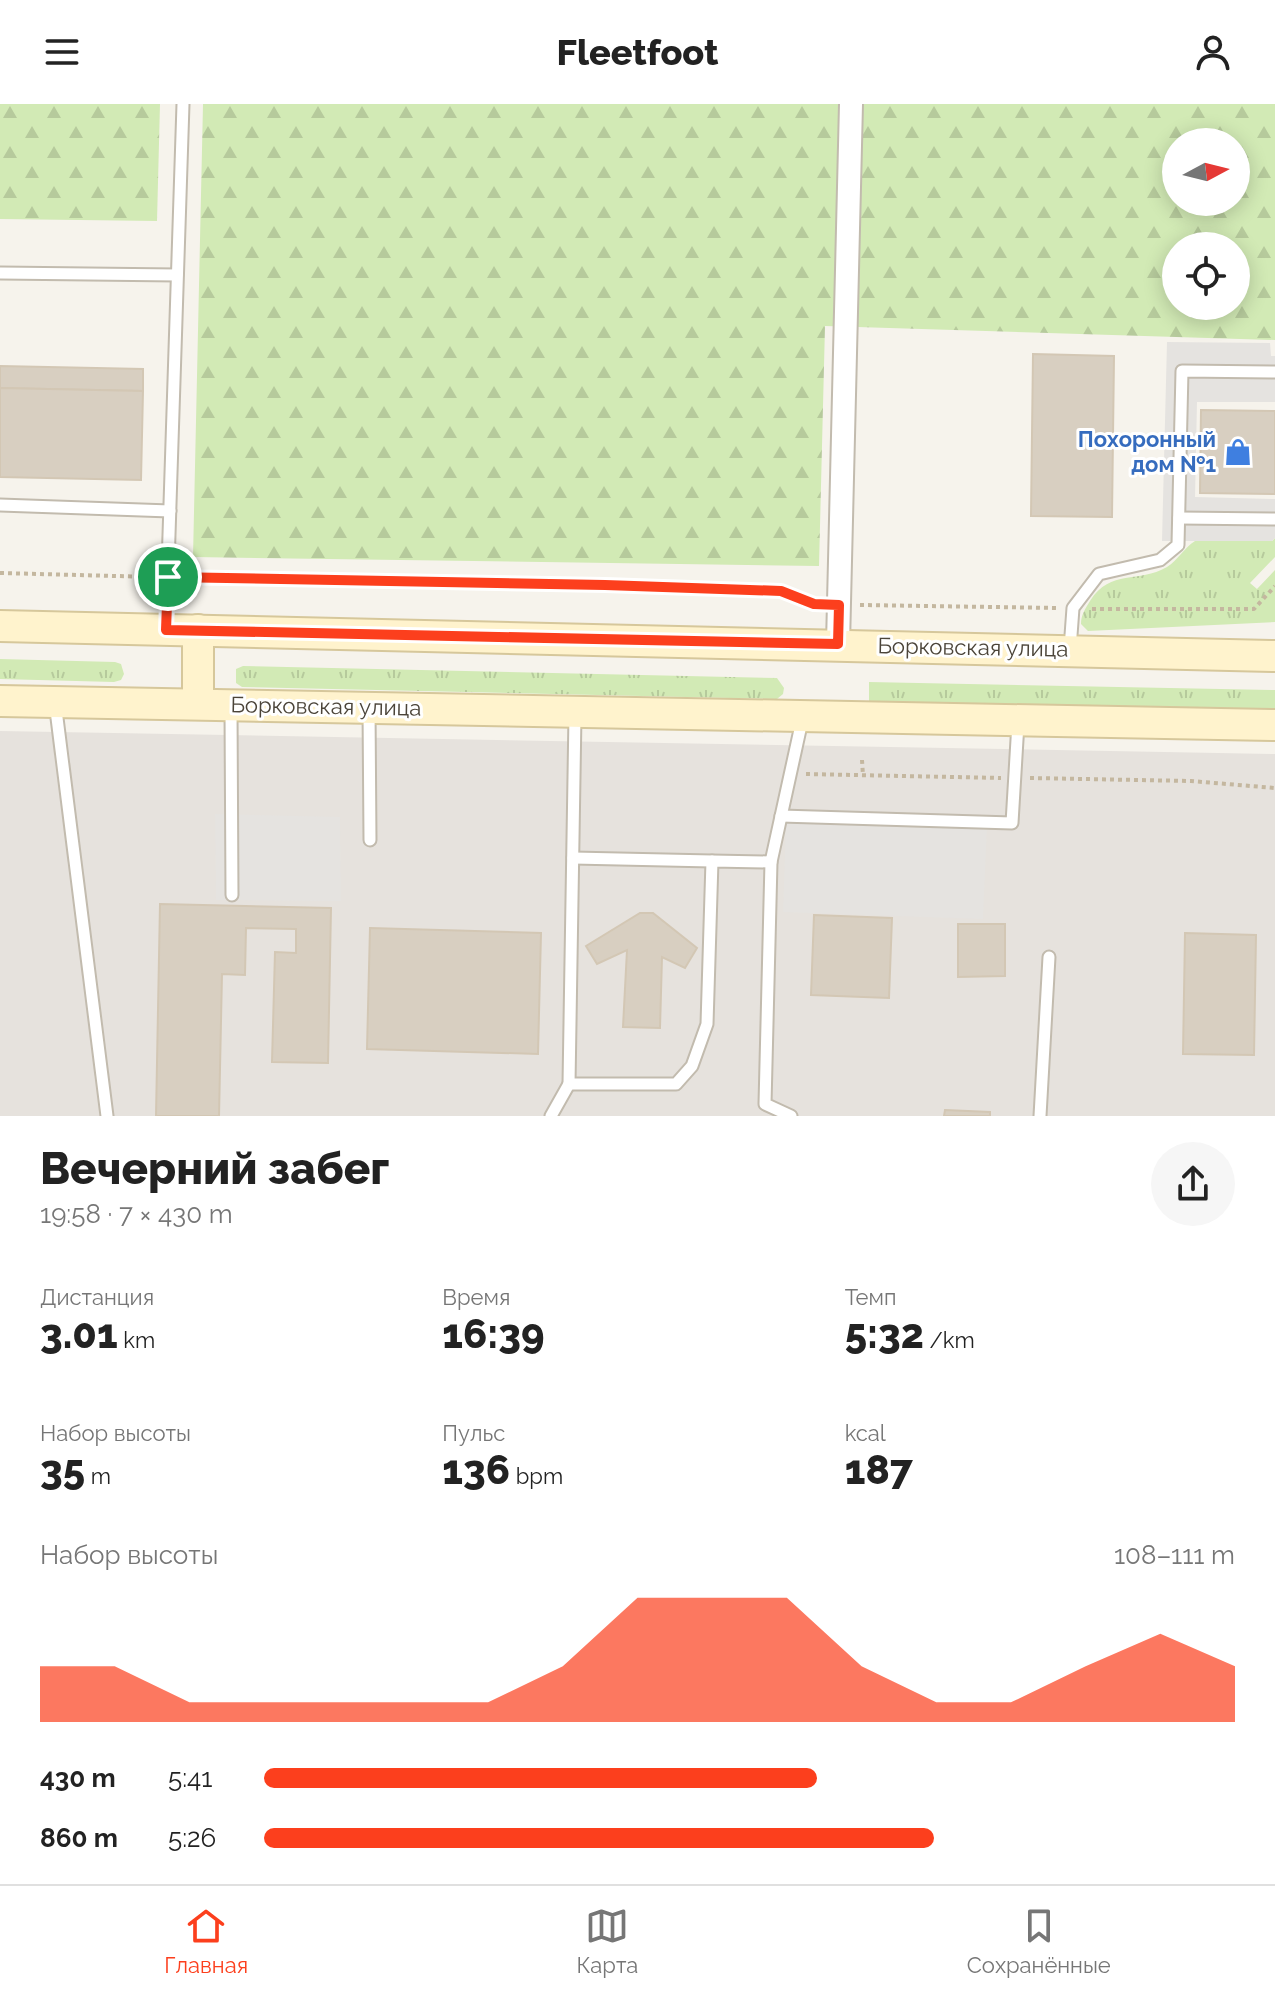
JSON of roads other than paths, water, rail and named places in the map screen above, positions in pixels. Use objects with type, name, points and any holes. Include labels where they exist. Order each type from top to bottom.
[{"type":"main road","name":"Борковская улица","points":[[0,626],[1275,656]]},
{"type":"main road","points":[[198,630],[198,704]]},
{"type":"main road","points":[[1176,653],[1275,639]]},
{"type":"main road","name":"Борковская улица","points":[[0,701],[1275,725]]},
{"type":"street","points":[[838,644],[851,104]]},
{"type":"lane","points":[[166,630],[183,104]]},
{"type":"lane","points":[[0,273],[177,275]]},
{"type":"lane","points":[[1070,650],[1073,608],[1099,574],[1160,560],[1178,545],[1182,371],[1275,372]]},
{"type":"lane","points":[[0,505],[170,511]]},
{"type":"lane","points":[[1179,518],[1275,519]]},
{"type":"lane","points":[[55,701],[107,1116]]},
{"type":"lane","points":[[231,704],[232,895]]},
{"type":"lane","points":[[369,707],[370,840]]},
{"type":"lane","points":[[551,1116],[569,1084],[575,711]]},
{"type":"lane","points":[[791,1116],[765,1104],[771,862],[803,715]]},
{"type":"lane","points":[[781,816],[1012,823],[1018,719]]},
{"type":"lane","points":[[573,858],[771,862]]},
{"type":"lane","points":[[569,1084],[676,1084],[692,1066],[707,1024],[712,861]]},
{"type":"lane","points":[[1040,1116],[1049,957]]},
{"type":"place","name":"Похоронный дом №1","points":[[1238,452]]}]
